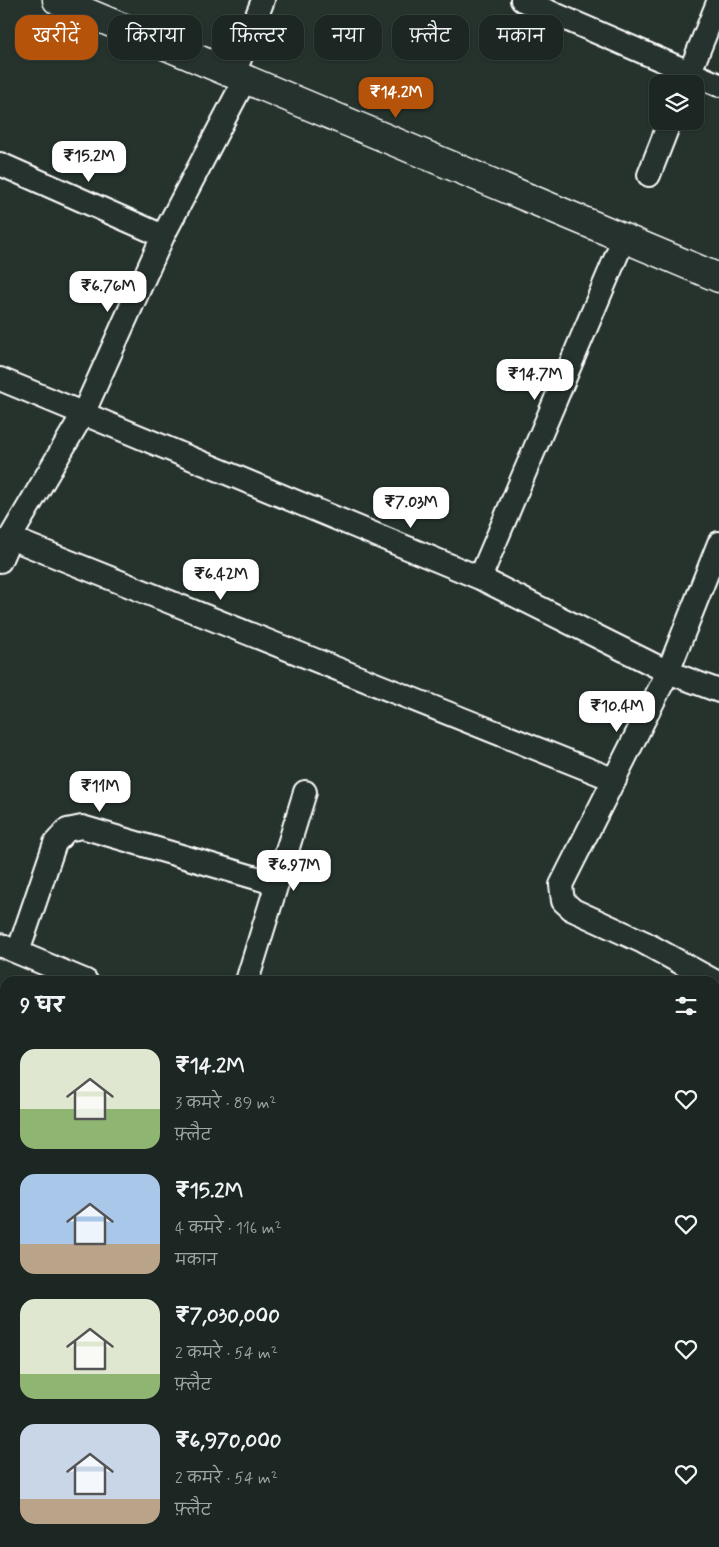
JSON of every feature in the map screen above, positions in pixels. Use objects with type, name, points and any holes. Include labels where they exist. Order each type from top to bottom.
[{"type":"street","points":[[57,0],[719,278]]},
{"type":"street","points":[[0,561],[10,538],[83,414],[163,236],[240,76],[263,0]]},
{"type":"street","points":[[522,0],[681,75]]},
{"type":"street","points":[[688,75],[719,0]]},
{"type":"street","points":[[704,82],[719,85]]},
{"type":"street","points":[[649,175],[666,130]]},
{"type":"street","points":[[0,164],[163,236]]},
{"type":"street","points":[[480,578],[624,238]]},
{"type":"street","points":[[0,379],[480,578],[668,672],[719,691]]},
{"type":"street","points":[[10,538],[615,780]]},
{"type":"street","points":[[703,976],[643,942],[573,910],[563,901],[561,886],[668,672],[719,543]]},
{"type":"street","points":[[249,976],[305,792]]},
{"type":"street","points":[[74,976],[9,949],[56,843],[67,830],[82,827],[277,884]]}]
